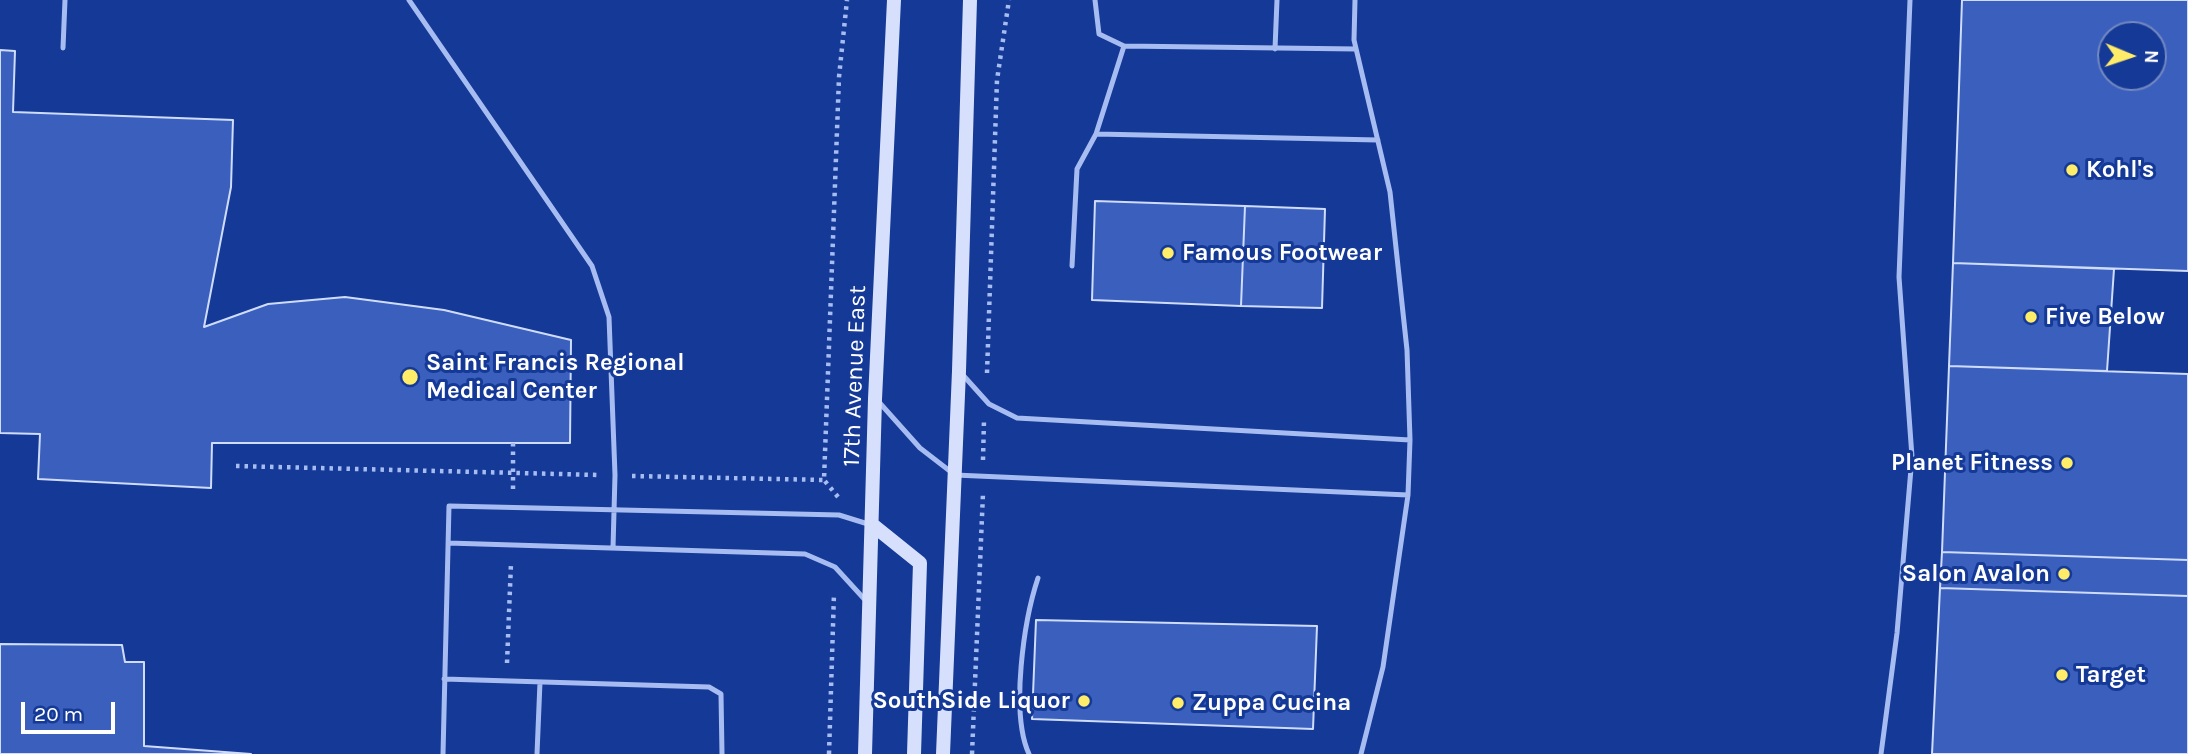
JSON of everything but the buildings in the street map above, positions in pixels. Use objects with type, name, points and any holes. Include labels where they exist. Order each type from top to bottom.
[{"type":"street","name":"17th Avenue East","points":[[865,754],[874,526],[875,399],[894,0]]},
{"type":"street","points":[[943,754],[959,371],[970,0]]},
{"type":"street","points":[[874,526],[920,562],[914,754]]},
{"type":"lane","points":[[63,48],[65,0]]},
{"type":"lane","points":[[408,0],[592,266],[609,317],[615,475],[613,548]]},
{"type":"lane","points":[[1095,0],[1099,34],[1124,46],[1356,49]]},
{"type":"lane","points":[[1275,49],[1277,0]]},
{"type":"lane","points":[[1355,0],[1356,49],[1390,192],[1406,350],[1410,440],[1408,495],[1383,667],[1360,754]]},
{"type":"lane","points":[[1881,754],[1897,633],[1912,457],[1899,277],[1910,0]]},
{"type":"lane","points":[[1072,266],[1077,169],[1096,134],[1124,46]]},
{"type":"lane","points":[[1096,134],[1378,141]]},
{"type":"lane","points":[[959,371],[989,404],[1017,418],[1410,440]]},
{"type":"lane","points":[[875,399],[920,448],[955,475],[1408,495]]},
{"type":"lane","points":[[443,754],[449,506],[839,515],[874,526]]},
{"type":"lane","points":[[448,543],[805,554],[835,567],[871,607]]},
{"type":"lane","points":[[1029,754],[1024,743],[1020,714],[1027,611],[1038,578]]},
{"type":"lane","points":[[444,679],[709,687],[721,694],[722,754]]},
{"type":"lane","points":[[537,754],[540,682]]},
{"type":"path","points":[[839,515],[837,494],[824,480],[839,77],[847,0]]},
{"type":"path","points":[[236,466],[824,480]]},
{"type":"path","points":[[829,754],[835,567]]},
{"type":"place","name":"Kohl's","points":[[2072,170]]},
{"type":"place","name":"Famous Footwear","points":[[1168,253]]},
{"type":"place","name":"Five Below","points":[[2031,317]]},
{"type":"place","name":"Saint Francis Regional Medical Center","points":[[410,377]]},
{"type":"place","name":"Planet Fitness","points":[[2067,463]]},
{"type":"place","name":"Salon Avalon","points":[[2064,574]]},
{"type":"place","name":"Target","points":[[2062,675]]},
{"type":"place","name":"SouthSide Liquor","points":[[1084,701]]},
{"type":"place","name":"Zuppa Cucina","points":[[1178,703]]}]
